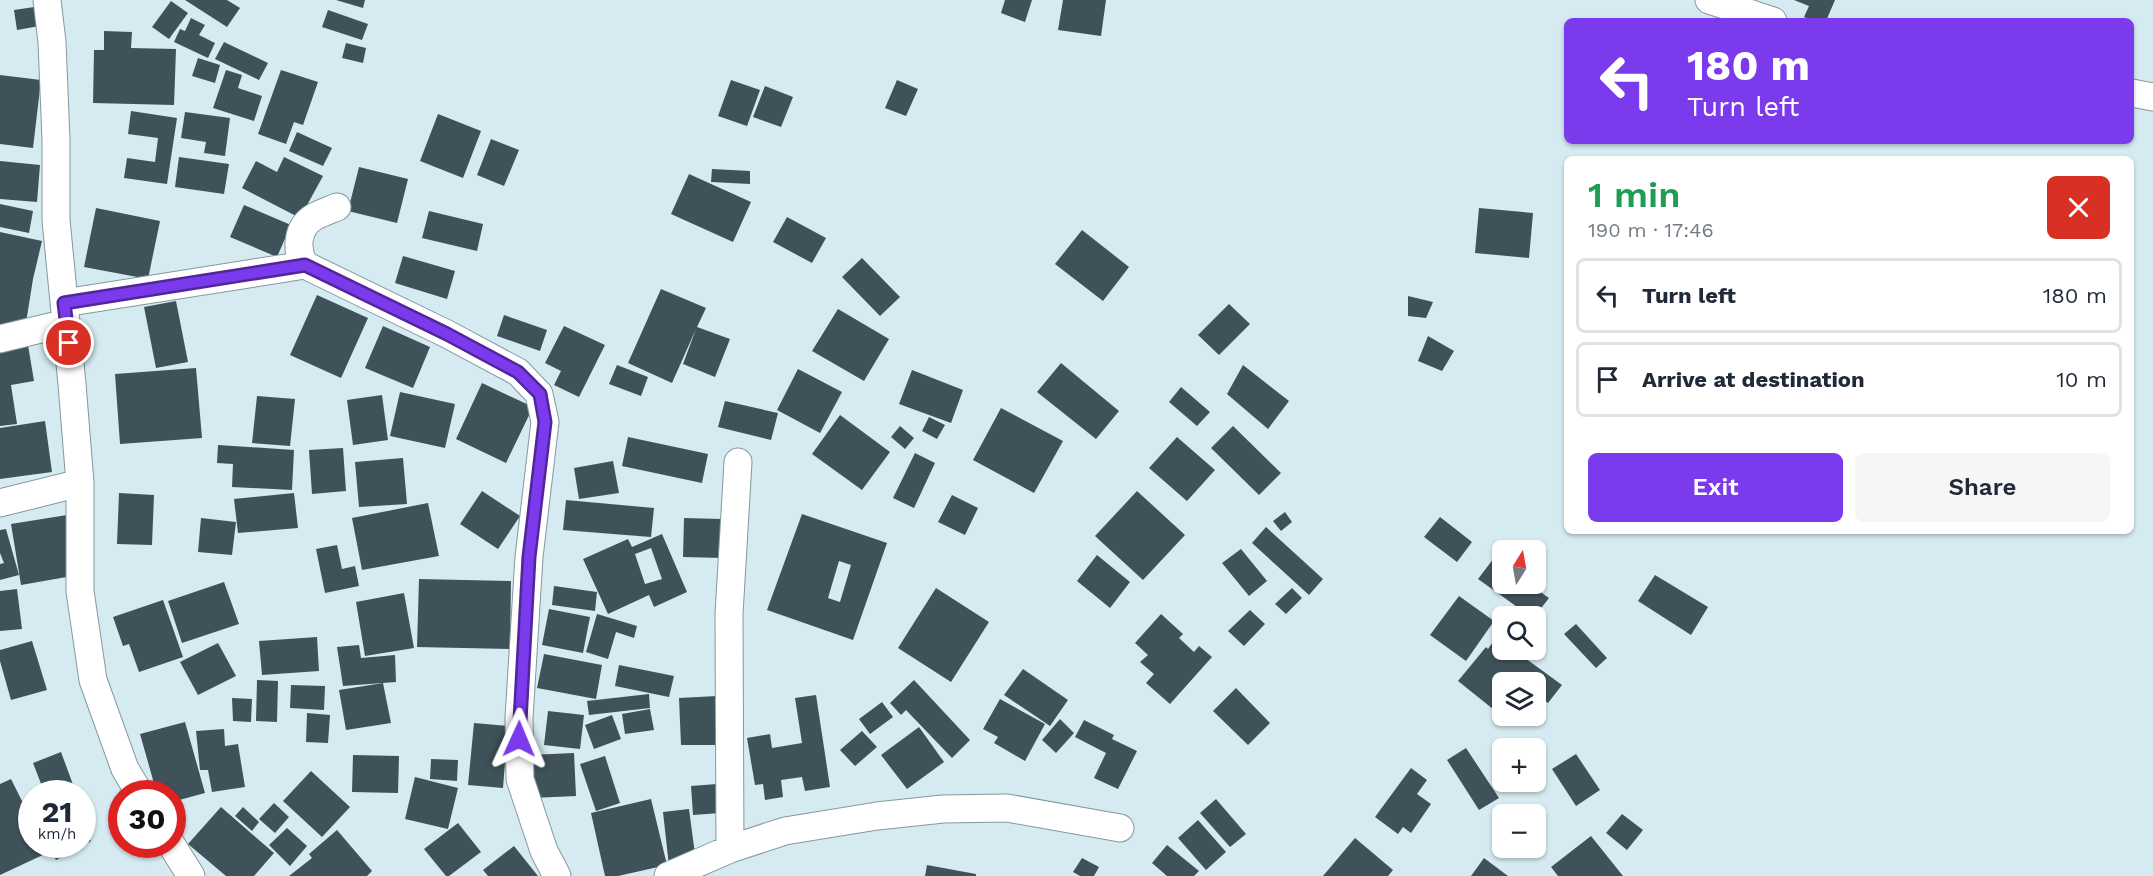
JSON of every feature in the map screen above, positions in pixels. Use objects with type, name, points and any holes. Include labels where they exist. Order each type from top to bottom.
[{"type":"street","points":[[47,0],[53,53],[56,220],[80,483],[80,591],[93,680],[125,769],[132,780]]},
{"type":"street","points":[[1709,0],[1764,18]]},
{"type":"street","points":[[2134,93],[2153,97]]},
{"type":"street","points":[[337,207],[312,218],[303,227],[299,240],[299,256],[305,265],[458,339],[518,372],[540,394],[545,422],[529,557],[519,718],[520,779],[544,851],[557,876]]},
{"type":"street","points":[[0,339],[65,313],[305,265]]},
{"type":"street","points":[[730,849],[729,614],[738,462]]},
{"type":"street","points":[[0,502],[80,483]]},
{"type":"street","points":[[668,876],[730,849],[785,831],[877,816],[943,809],[1007,808],[1120,828]]},
{"type":"street","points":[[180,858],[191,876]]},
{"type":"building","points":[[185,0],[227,0],[240,8],[227,27]]},
{"type":"building","points":[[336,0],[365,0],[363,8]]},
{"type":"building","points":[[1005,0],[1032,0],[1025,22],[1001,13]]},
{"type":"building","points":[[1063,0],[1106,0],[1101,36],[1058,30]]},
{"type":"building","points":[[1794,0],[1835,0],[1827,18],[1804,17],[1809,6]]},
{"type":"building","points":[[171,1],[188,13],[169,39],[152,27]]},
{"type":"building","points":[[41,6],[45,25],[17,30],[14,10]]},
{"type":"building","points":[[328,10],[368,24],[362,40],[322,27]]},
{"type":"building","points":[[191,18],[205,25],[199,35],[215,43],[208,58],[174,42],[180,29],[185,31]]},
{"type":"building","points":[[104,31],[132,32],[131,48],[176,49],[174,105],[93,103],[94,50],[104,50]]},
{"type":"building","points":[[224,42],[268,63],[259,80],[215,59]]},
{"type":"building","points":[[346,43],[366,48],[363,63],[342,58]]},
{"type":"building","points":[[198,58],[220,65],[215,83],[192,76]]},
{"type":"building","points":[[226,70],[242,75],[238,88],[262,96],[254,121],[213,108]]},
{"type":"building","points":[[281,70],[318,82],[303,125],[294,122],[286,144],[258,134]]},
{"type":"building","points":[[0,75],[41,80],[33,148],[0,144]]},
{"type":"building","points":[[731,80],[760,90],[747,126],[718,116]]},
{"type":"building","points":[[897,80],[918,89],[906,116],[885,108]]},
{"type":"building","points":[[765,86],[793,97],[781,127],[753,117]]},
{"type":"building","points":[[131,111],[177,118],[167,184],[124,178],[127,158],[155,162],[158,138],[128,134]]},
{"type":"building","points":[[185,112],[230,118],[225,156],[204,153],[206,142],[181,138]]},
{"type":"building","points":[[438,114],[481,131],[463,178],[420,161]]},
{"type":"building","points":[[297,132],[332,148],[323,166],[289,151]]},
{"type":"building","points":[[491,139],[519,150],[504,186],[477,175]]},
{"type":"building","points":[[179,157],[229,164],[224,194],[175,187]]},
{"type":"building","points":[[284,157],[323,176],[300,218],[242,188],[256,161],[277,172]]},
{"type":"building","points":[[0,161],[40,165],[37,202],[0,199]]},
{"type":"building","points":[[359,167],[408,179],[397,223],[348,211]]},
{"type":"building","points":[[712,169],[750,171],[750,184],[711,182]]},
{"type":"building","points":[[689,174],[751,202],[733,242],[671,214]]},
{"type":"building","points":[[0,204],[33,211],[29,233],[0,227]]},
{"type":"building","points":[[244,205],[291,225],[277,257],[230,237]]},
{"type":"building","points":[[96,208],[160,221],[148,279],[84,267]]},
{"type":"building","points":[[1479,208],[1533,213],[1529,258],[1475,253]]},
{"type":"building","points":[[429,211],[483,224],[477,251],[422,238]]},
{"type":"building","points":[[787,217],[826,238],[812,263],[773,242]]},
{"type":"building","points":[[1082,230],[1129,267],[1103,301],[1055,264]]},
{"type":"building","points":[[0,232],[42,241],[25,329],[0,325]]},
{"type":"building","points":[[403,256],[455,271],[447,299],[395,283]]},
{"type":"building","points":[[862,258],[900,297],[880,316],[842,277]]},
{"type":"building","points":[[661,289],[706,308],[697,327],[730,339],[715,377],[683,364],[696,329],[672,383],[628,363]]},
{"type":"building","points":[[317,295],[368,318],[341,378],[290,355]]},
{"type":"building","points":[[1408,296],[1433,302],[1426,318],[1408,316]]},
{"type":"building","points":[[176,301],[188,362],[156,368],[144,307]]},
{"type":"building","points":[[1229,304],[1250,324],[1219,355],[1198,335]]},
{"type":"building","points":[[838,309],[889,339],[864,381],[812,351]]},
{"type":"building","points":[[504,315],[547,330],[540,351],[497,336]]},
{"type":"building","points":[[383,326],[430,347],[413,388],[365,368]]},
{"type":"building","points":[[564,326],[605,345],[579,397],[554,385],[561,371],[545,363]]},
{"type":"building","points":[[1428,336],[1454,351],[1442,371],[1418,361]]},
{"type":"building","points":[[27,339],[34,381],[11,385],[17,424],[0,426],[0,343]]},
{"type":"building","points":[[1061,363],[1119,411],[1096,439],[1037,392]]},
{"type":"building","points":[[617,365],[648,377],[641,396],[609,384]]},
{"type":"building","points":[[1243,365],[1289,401],[1268,429],[1227,394]]},
{"type":"building","points":[[196,368],[202,438],[120,444],[115,374]]},
{"type":"building","points":[[798,369],[842,392],[820,433],[777,410]]},
{"type":"building","points":[[912,370],[963,390],[951,423],[899,404]]},
{"type":"building","points":[[482,383],[533,407],[506,463],[456,439]]},
{"type":"building","points":[[1181,387],[1210,412],[1197,426],[1169,402]]},
{"type":"building","points":[[400,392],[455,404],[445,448],[390,436]]},
{"type":"building","points":[[382,395],[388,440],[353,445],[347,400]]},
{"type":"building","points":[[257,396],[295,399],[290,446],[252,443]]},
{"type":"building","points":[[725,401],[778,413],[771,440],[718,427]]},
{"type":"building","points":[[1001,408],[1063,441],[1034,493],[973,460]]},
{"type":"building","points":[[840,415],[890,452],[862,490],[812,454]]},
{"type":"building","points":[[929,417],[945,425],[937,439],[922,431]]},
{"type":"building","points":[[45,421],[52,472],[0,479],[0,428]]},
{"type":"building","points":[[900,426],[914,438],[905,449],[891,437]]},
{"type":"building","points":[[1233,426],[1281,473],[1259,495],[1211,448]]},
{"type":"building","points":[[628,437],[708,454],[702,483],[622,466]]},
{"type":"building","points":[[1177,437],[1215,470],[1187,501],[1149,468]]},
{"type":"building","points":[[218,445],[294,450],[292,490],[232,487],[233,464],[217,463]]},
{"type":"building","points":[[343,448],[346,491],[312,494],[309,450]]},
{"type":"building","points":[[915,453],[935,463],[914,508],[893,498]]},
{"type":"building","points":[[403,458],[407,504],[359,507],[355,462]]},
{"type":"building","points":[[613,461],[619,493],[579,499],[574,468]]},
{"type":"building","points":[[482,491],[520,516],[498,549],[460,524]]},
{"type":"building","points":[[1137,491],[1185,535],[1143,580],[1095,536]]},
{"type":"building","points":[[119,493],[154,495],[152,545],[117,544]]},
{"type":"building","points":[[294,493],[298,528],[238,533],[234,499]]},
{"type":"building","points":[[952,495],[978,508],[965,535],[938,522]]},
{"type":"building","points":[[566,500],[654,508],[651,537],[563,530]]},
{"type":"building","points":[[428,503],[439,556],[362,570],[352,518]]},
{"type":"building","points":[[1285,512],[1292,522],[1281,531],[1273,521]]},
{"type":"building","points":[[802,514],[887,543],[853,640],[767,610]],"holes":[[[839,561],[851,565],[840,602],[828,598]]]},
{"type":"building","points":[[67,515],[78,575],[21,585],[11,524]]},
{"type":"building","points":[[1440,517],[1472,542],[1457,562],[1424,537]]},
{"type":"building","points":[[201,518],[236,522],[232,555],[198,552]]},
{"type":"building","points":[[684,518],[722,519],[722,558],[683,557]]},
{"type":"building","points":[[1266,527],[1323,579],[1309,595],[1252,543]]},
{"type":"building","points":[[6,529],[19,575],[0,580],[0,564],[4,563],[0,553],[0,530]]},
{"type":"building","points":[[662,534],[687,592],[654,607],[649,595],[608,614],[583,559],[628,539],[632,547]],"holes":[[[651,548],[662,579],[645,584],[635,554]]]},
{"type":"building","points":[[337,545],[342,569],[355,566],[359,586],[325,593],[316,549]]},
{"type":"building","points":[[1241,549],[1267,581],[1249,596],[1222,563]]},
{"type":"building","points":[[1097,555],[1130,582],[1110,608],[1077,581]]},
{"type":"building","points":[[1492,561],[1492,589],[1478,579]]},
{"type":"building","points":[[1655,575],[1708,607],[1691,635],[1638,601]]},
{"type":"building","points":[[419,579],[511,581],[510,649],[417,647]]},
{"type":"building","points":[[224,582],[239,624],[182,643],[168,601]]},
{"type":"building","points":[[554,586],[597,592],[595,611],[552,605]]},
{"type":"building","points":[[936,588],[989,622],[951,682],[898,648]]},
{"type":"building","points":[[1292,588],[1302,598],[1286,614],[1275,604]]},
{"type":"building","points":[[17,589],[22,629],[0,631],[0,591]]},
{"type":"building","points":[[404,593],[414,648],[365,656],[356,602]]},
{"type":"building","points":[[1499,594],[1543,594],[1549,598],[1543,606],[1516,606]]},
{"type":"building","points":[[1459,596],[1492,620],[1492,624],[1466,661],[1430,635]]},
{"type":"building","points":[[163,600],[183,657],[139,672],[129,644],[123,646],[113,617]]},
{"type":"building","points":[[549,609],[590,617],[583,653],[542,645]]},
{"type":"building","points":[[1250,610],[1265,624],[1244,646],[1228,631]]},
{"type":"building","points":[[597,614],[637,626],[634,638],[616,632],[608,659],[586,652]]},
{"type":"building","points":[[1161,614],[1183,634],[1179,638],[1194,652],[1199,646],[1212,657],[1170,704],[1146,683],[1154,674],[1140,662],[1148,655],[1135,643]]},
{"type":"building","points":[[1576,624],[1607,658],[1596,668],[1564,634]]},
{"type":"building","points":[[317,637],[319,671],[262,675],[259,641]]},
{"type":"building","points":[[32,641],[47,690],[11,700],[0,661],[0,650]]},
{"type":"building","points":[[218,643],[236,676],[198,695],[180,662]]},
{"type":"building","points":[[1492,643],[1492,660],[1528,660],[1544,672],[1492,672],[1492,708],[1458,681],[1486,647],[1488,649]]},
{"type":"building","points":[[359,645],[361,658],[395,655],[396,682],[343,686],[337,647]]},
{"type":"building","points":[[544,654],[602,665],[596,699],[537,688]]},
{"type":"building","points":[[619,665],[674,676],[669,697],[615,686]]},
{"type":"building","points":[[1023,669],[1068,700],[1050,726],[1004,695]]},
{"type":"building","points":[[1546,673],[1562,685],[1548,703],[1546,702]]},
{"type":"building","points":[[257,680],[278,681],[277,722],[256,721]]},
{"type":"building","points":[[914,680],[970,740],[952,758],[906,710],[901,715],[890,703]]},
{"type":"building","points":[[383,683],[391,723],[346,730],[339,690]]},
{"type":"building","points":[[291,685],[325,686],[324,710],[290,708]]},
{"type":"building","points":[[1236,688],[1270,723],[1248,745],[1213,711]]},
{"type":"building","points":[[649,694],[650,708],[589,715],[587,701]]},
{"type":"building","points":[[816,695],[830,787],[805,791],[802,777],[781,780],[783,797],[765,800],[763,784],[755,785],[747,738],[770,734],[772,748],[802,743],[795,698]]},
{"type":"building","points":[[717,696],[718,745],[681,745],[679,698]]},
{"type":"building","points":[[232,698],[252,699],[251,722],[233,721]]},
{"type":"building","points":[[1000,699],[1045,724],[1025,761],[994,743],[998,737],[983,729]]},
{"type":"building","points":[[882,702],[893,717],[870,734],[859,719]]},
{"type":"building","points":[[650,709],[654,730],[625,734],[622,714]]},
{"type":"building","points":[[548,711],[584,715],[580,749],[544,745]]},
{"type":"building","points":[[307,713],[330,715],[328,743],[306,742]]},
{"type":"building","points":[[612,715],[621,739],[594,749],[585,725]]},
{"type":"building","points":[[1060,719],[1074,733],[1056,753],[1042,740]]},
{"type":"building","points":[[1084,720],[1114,735],[1112,739],[1137,751],[1118,789],[1094,778],[1106,753],[1075,737]]},
{"type":"building","points":[[185,722],[205,793],[186,798],[186,780],[153,780],[140,734]]},
{"type":"building","points":[[474,723],[508,726],[503,788],[468,785]]},
{"type":"building","points":[[919,727],[944,762],[907,789],[881,755]]},
{"type":"building","points":[[224,729],[225,746],[238,744],[245,787],[212,792],[208,770],[200,770],[196,731]]},
{"type":"building","points":[[862,731],[877,747],[855,766],[840,750]]},
{"type":"building","points":[[1466,748],[1492,787],[1492,792],[1495,792],[1499,798],[1479,810],[1447,760]]},
{"type":"building","points":[[61,752],[71,780],[40,780],[33,763]]},
{"type":"building","points":[[574,753],[576,796],[532,798],[529,755]]},
{"type":"building","points":[[1576,754],[1600,790],[1576,806],[1552,769]]},
{"type":"building","points":[[353,755],[399,756],[398,793],[352,792]]},
{"type":"building","points":[[605,756],[620,803],[596,811],[580,764]]},
{"type":"building","points":[[431,759],[458,760],[457,781],[430,779]]},
{"type":"building","points":[[1411,768],[1427,780],[1417,794],[1431,804],[1411,833],[1403,827],[1398,834],[1375,817]]},
{"type":"building","points":[[311,771],[350,807],[322,837],[283,801]]},
{"type":"building","points":[[415,777],[458,788],[448,829],[405,819]]},
{"type":"building","points":[[11,779],[18,793],[18,858],[36,858],[0,875],[0,784]]},
{"type":"building","points":[[717,784],[720,813],[693,815],[691,786]]},
{"type":"building","points":[[651,799],[667,865],[618,876],[605,876],[591,813]]},
{"type":"building","points":[[1216,799],[1246,834],[1230,847],[1200,813]]},
{"type":"building","points":[[274,803],[289,817],[275,833],[259,819]]},
{"type":"building","points":[[221,807],[274,853],[254,876],[226,876],[188,844]]},
{"type":"building","points":[[243,807],[259,822],[252,831],[235,816]]},
{"type":"building","points":[[689,809],[696,862],[669,866],[663,812]]},
{"type":"building","points":[[1622,814],[1643,830],[1627,850],[1606,833]]},
{"type":"building","points":[[1198,820],[1226,852],[1206,870],[1178,838]]},
{"type":"building","points":[[458,823],[481,852],[446,876],[424,849]]},
{"type":"building","points":[[287,828],[307,846],[290,866],[269,845]]},
{"type":"building","points":[[337,830],[372,871],[367,876],[289,876],[312,858],[309,854]]},
{"type":"building","points":[[1591,836],[1623,876],[1558,876],[1551,867]]},
{"type":"building","points":[[1355,838],[1393,870],[1388,876],[1323,876]]},
{"type":"building","points":[[1167,845],[1199,871],[1194,876],[1167,876],[1152,863]]},
{"type":"building","points":[[514,846],[538,876],[488,876],[483,870]]},
{"type":"building","points":[[1082,858],[1099,867],[1094,876],[1080,876],[1073,872]]},
{"type":"building","points":[[1484,858],[1508,876],[1471,876]]},
{"type":"building","points":[[927,865],[976,874],[976,876],[925,876]]},
{"type":"route","points":[[69,343],[64,303],[305,265],[447,334],[518,372],[540,394],[545,422],[529,557],[519,739]]}]
